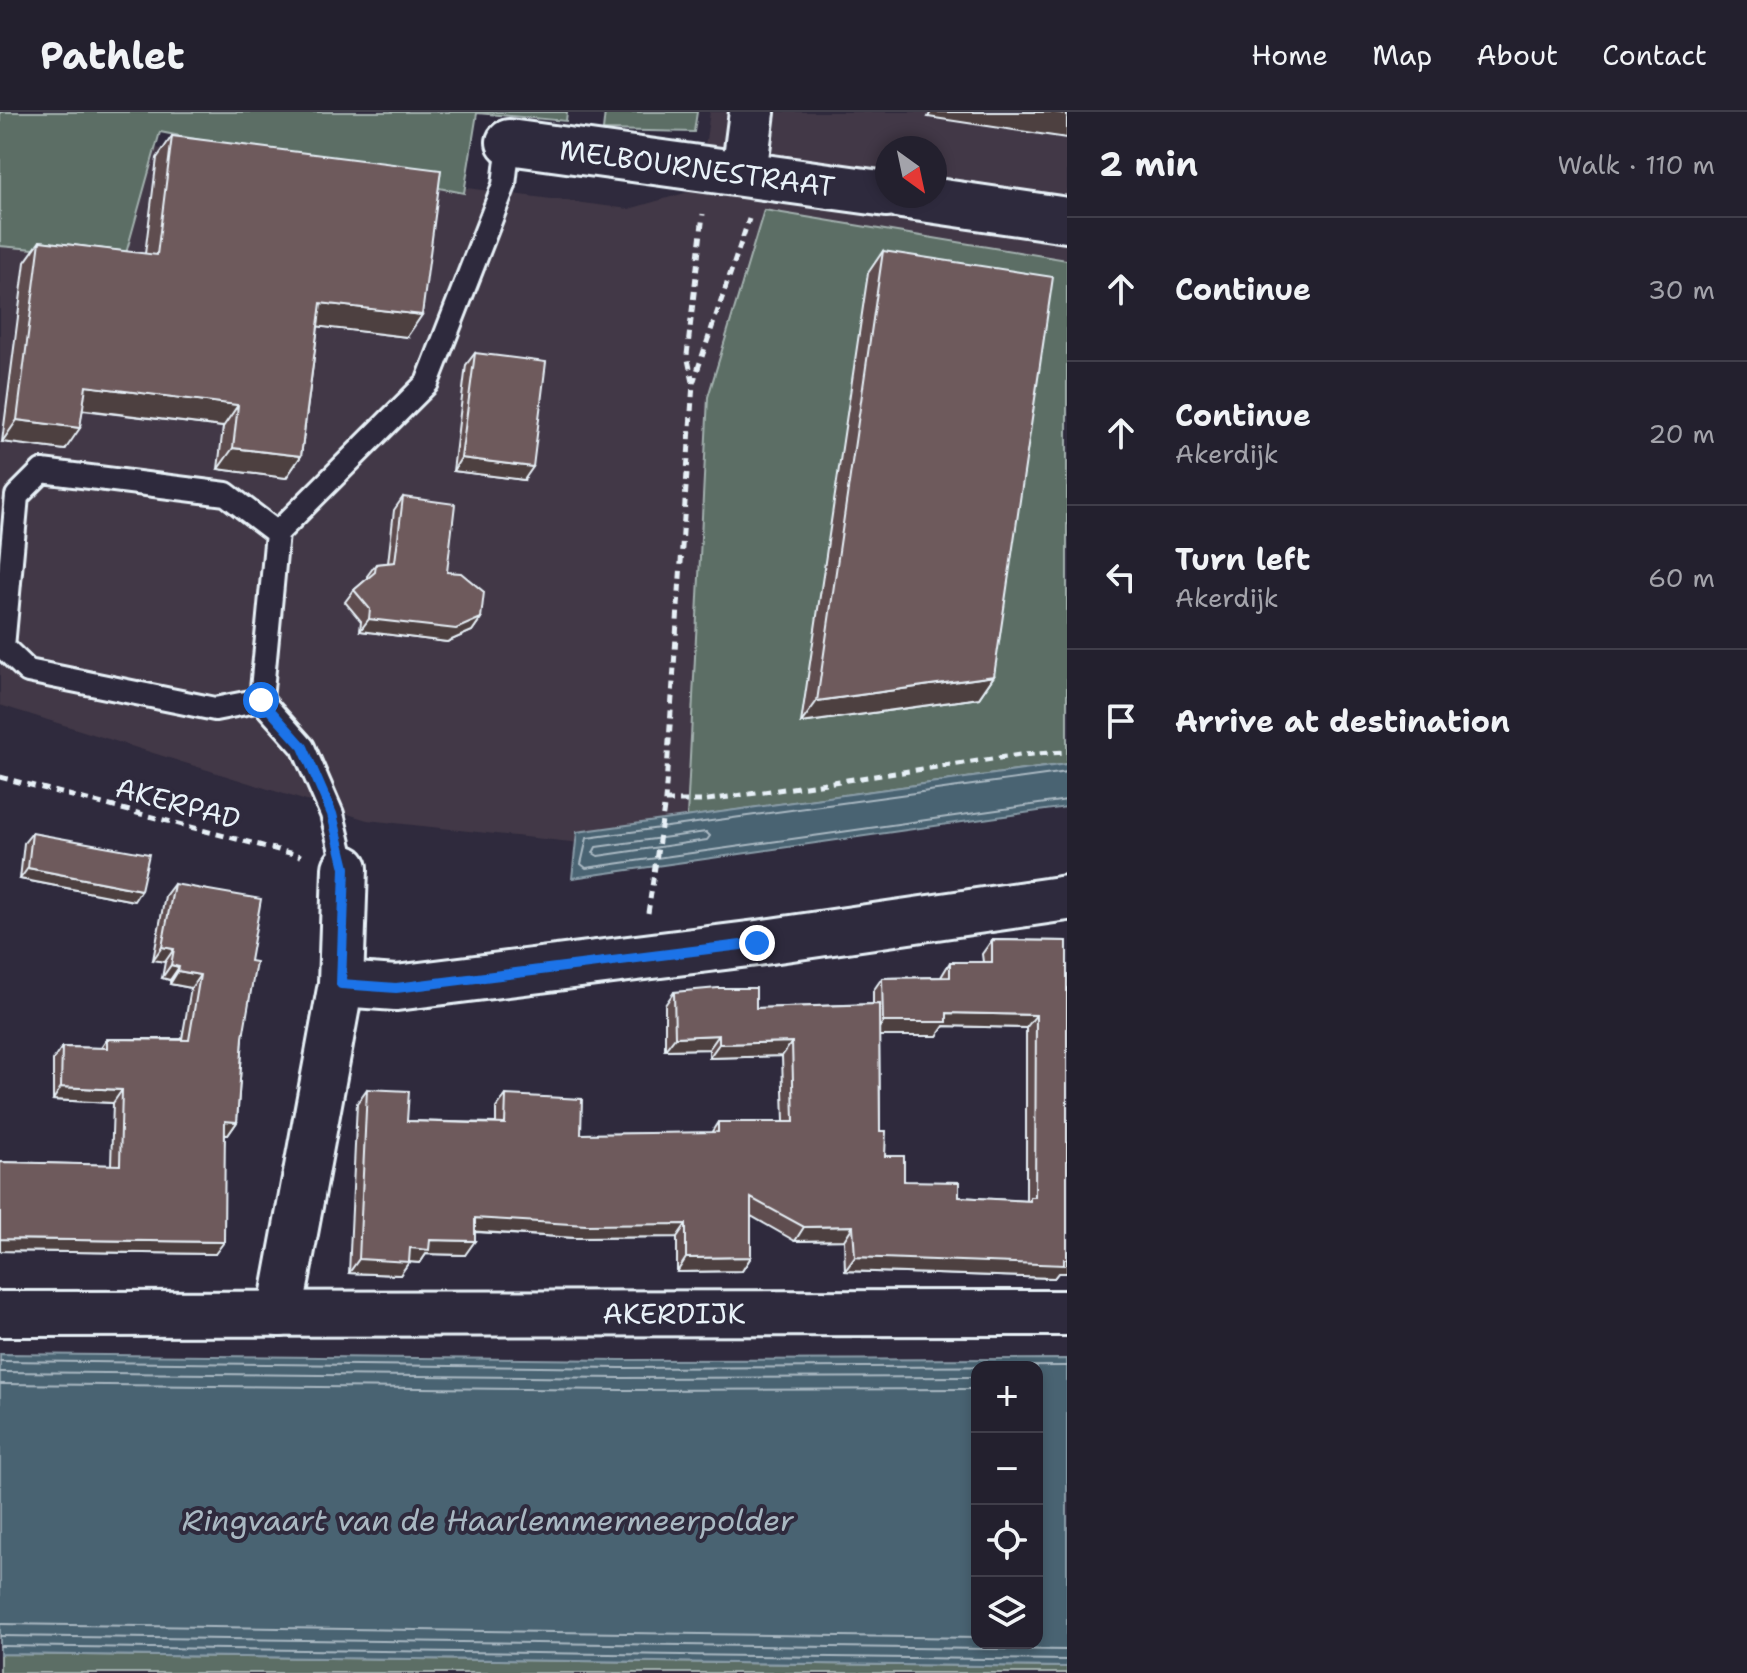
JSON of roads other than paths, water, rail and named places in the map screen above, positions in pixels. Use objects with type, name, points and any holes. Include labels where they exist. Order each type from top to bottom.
[{"type":"street","points":[[744,173],[752,112]]},
{"type":"street","name":"MELBOURNESTRAAT","points":[[509,142],[875,192]]},
{"type":"street","points":[[947,203],[1067,220]]},
{"type":"street","points":[[280,1314],[341,984],[345,868]]},
{"type":"street","points":[[341,984],[396,988],[757,943],[1067,898]]},
{"type":"street","name":"AKERDIJK","points":[[0,1314],[1067,1313]]},
{"type":"lane","points":[[345,868],[332,814],[303,747],[261,700],[277,533],[427,383],[504,185],[509,142]]},
{"type":"lane","points":[[261,700],[215,709],[28,671],[3,647],[17,496],[42,471],[226,494],[277,533]]},
{"type":"water","points":[[1067,764],[1067,807],[572,878],[577,832]]},
{"type":"water","name":"Ringvaart van de Haarlemmermeerpolder","points":[[0,1354],[621,1360],[1067,1359],[1067,1667],[0,1654]]}]
